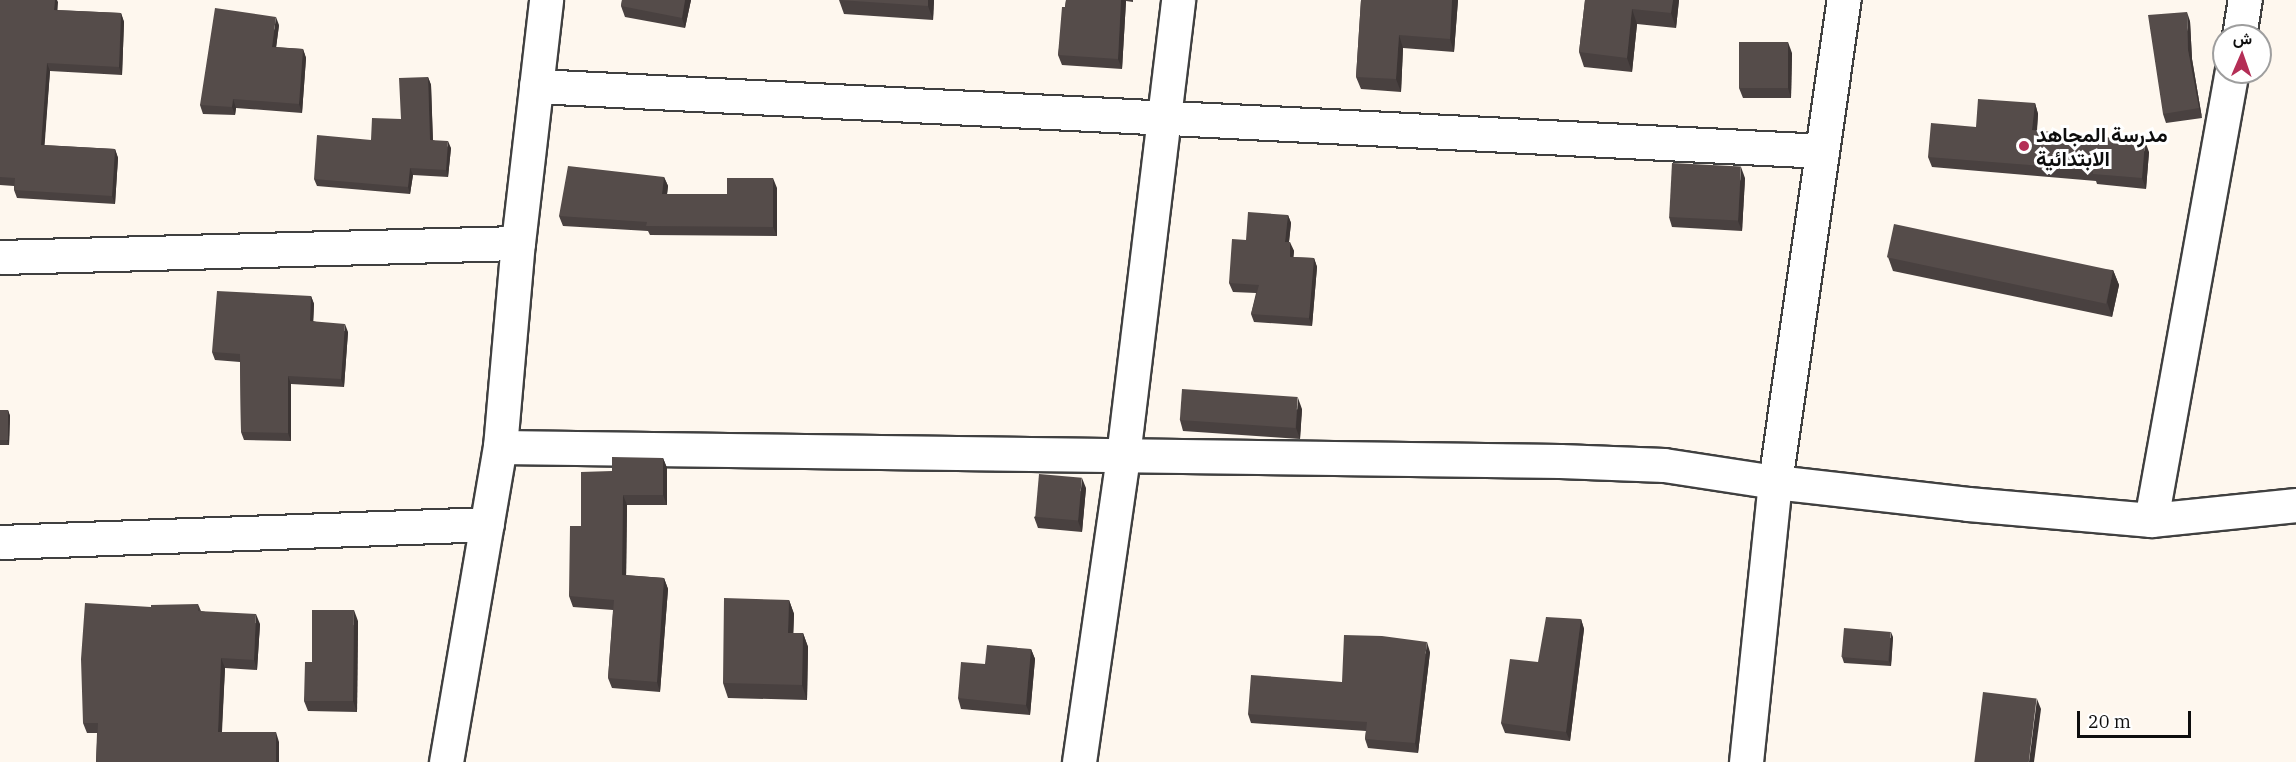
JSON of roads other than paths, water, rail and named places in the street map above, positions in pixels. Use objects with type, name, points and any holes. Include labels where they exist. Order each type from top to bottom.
[{"type":"street","points":[[446,762],[500,447],[518,243],[546,0]]},
{"type":"street","points":[[1079,762],[1123,456],[1178,0]]},
{"type":"street","points":[[1746,762],[1775,482],[1844,0]]},
{"type":"street","points":[[2240,24],[2245,0]]},
{"type":"street","points":[[2151,520],[2230,84]]},
{"type":"street","points":[[536,86],[1822,151]]},
{"type":"street","points":[[0,257],[518,243]]},
{"type":"street","points":[[500,447],[1595,462],[1664,465],[1775,482],[1968,504],[2151,520],[2296,505]]},
{"type":"street","points":[[0,542],[487,524]]},
{"type":"place","name":"مدرسة المجاهد الابتدائية","points":[[2024,146]]}]
